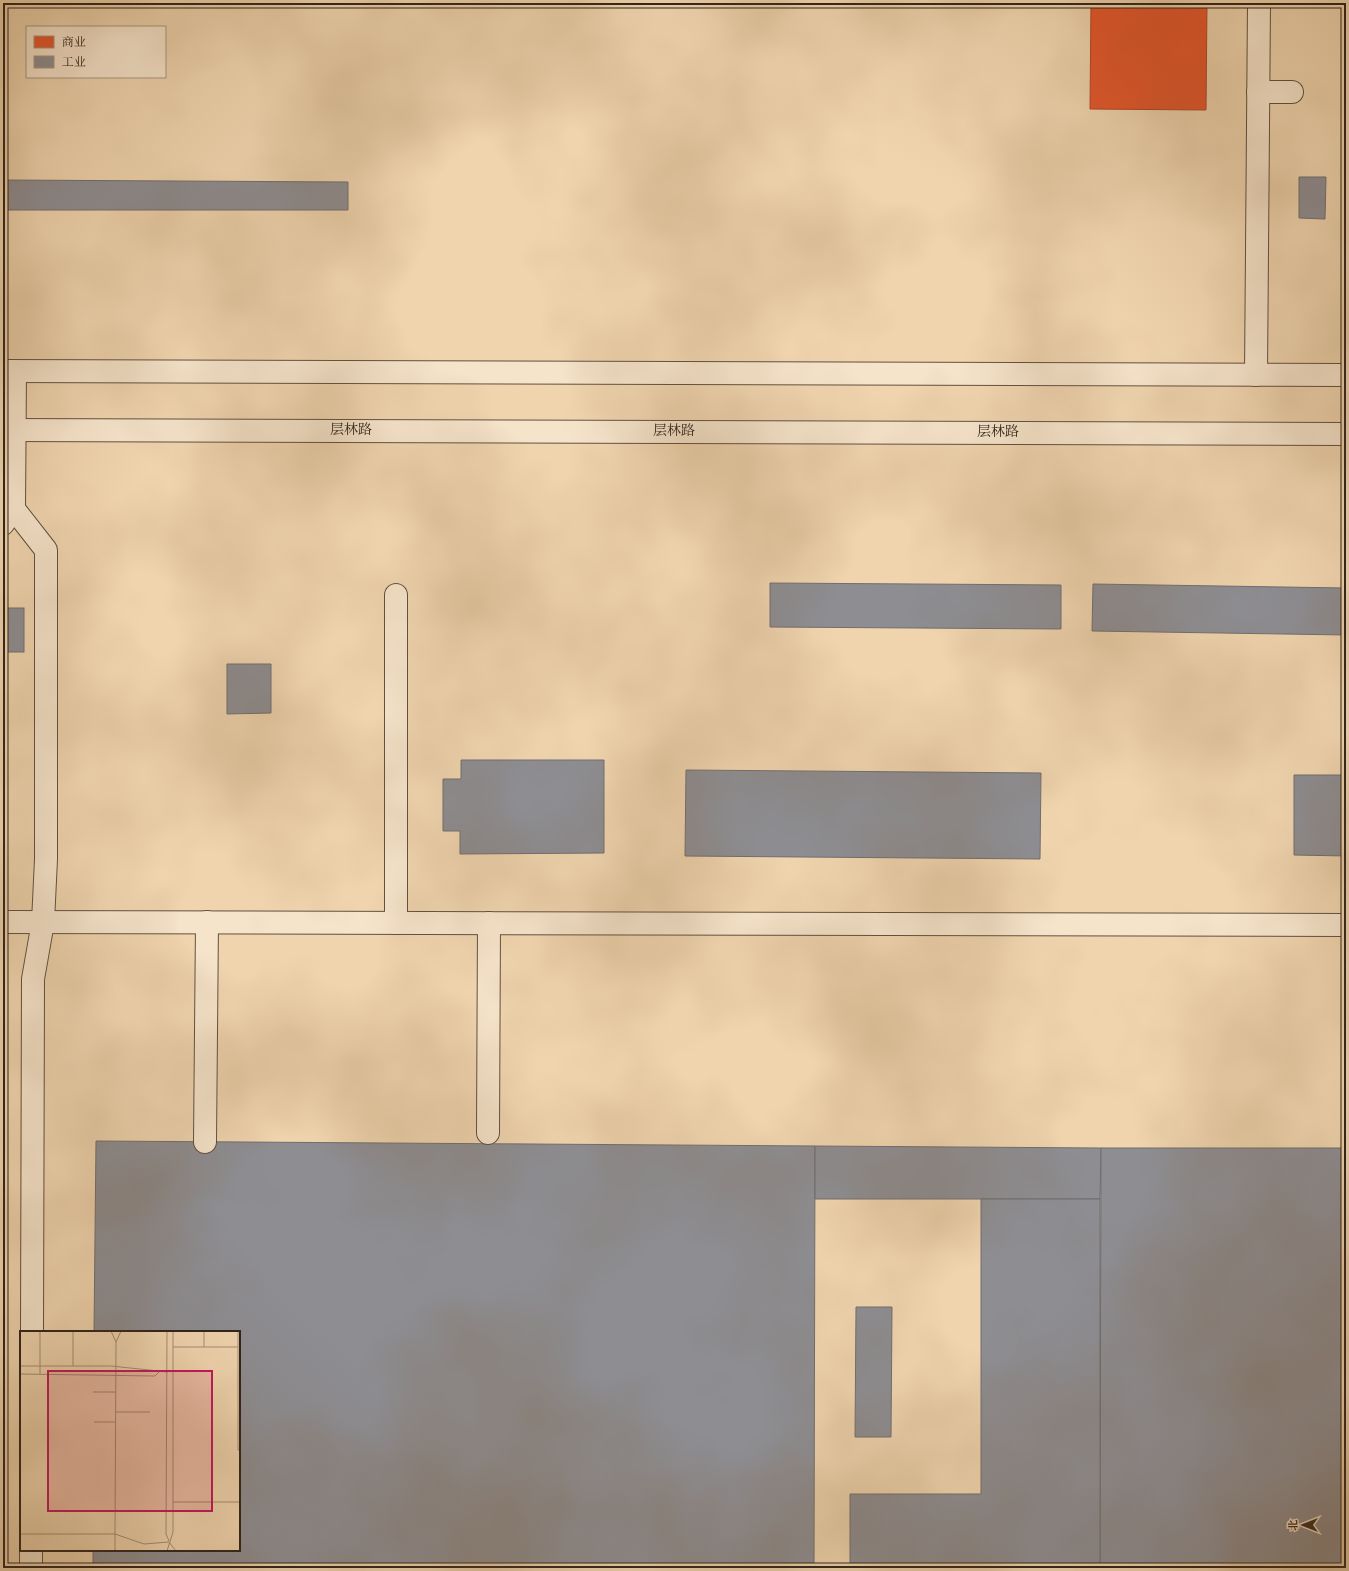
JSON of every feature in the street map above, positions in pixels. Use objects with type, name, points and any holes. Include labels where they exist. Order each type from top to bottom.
[{"type":"street","points":[[1256,375],[1259,3]]},
{"type":"street","points":[[1258,92],[1292,92]]},
{"type":"street","points":[[32,1331],[33,979],[43,922],[46,851],[46,550],[8,516],[9,371],[1346,375]]},
{"type":"street","name":"层林路","points":[[9,430],[1346,434]]},
{"type":"street","points":[[396,595],[396,923]]},
{"type":"street","points":[[3,922],[1346,925]]},
{"type":"street","points":[[205,1142],[207,922]]},
{"type":"street","points":[[488,1134],[489,923]]},
{"type":"street","points":[[31,1551],[31,1568]]},
{"type":"building: 商业","points":[[1091,3],[1207,3],[1206,110],[1090,109]]},
{"type":"building: 工业","points":[[1299,177],[1326,177],[1325,219],[1299,218]]},
{"type":"building: 工业","points":[[3,180],[348,182],[348,210],[3,210]]},
{"type":"building: 工业","points":[[770,583],[1061,585],[1061,629],[770,627]]},
{"type":"building: 工业","points":[[1093,584],[1346,588],[1346,635],[1092,631]]},
{"type":"building: 工业","points":[[4,608],[24,608],[24,652],[4,652]]},
{"type":"building: 工业","points":[[227,664],[271,664],[271,713],[227,714]]},
{"type":"building: 工业","points":[[461,760],[604,760],[604,853],[460,854],[460,831],[443,831],[443,779],[461,779]]},
{"type":"building: 工业","points":[[686,770],[1041,773],[1040,859],[685,856]]},
{"type":"building: 工业","points":[[1294,775],[1346,775],[1346,856],[1294,855]]},
{"type":"building: 工业","points":[[96,1141],[815,1146],[814,1568],[93,1568],[93,1551],[240,1551],[240,1331],[94,1331]]},
{"type":"building: 工业","points":[[815,1146],[1101,1148],[1100,1199],[815,1199]]},
{"type":"building: 工业","points":[[1101,1148],[1346,1148],[1346,1568],[1100,1568]]},
{"type":"building: 工业","points":[[981,1199],[1100,1199],[1100,1568],[850,1568],[850,1494],[981,1494]]},
{"type":"building: 工业","points":[[856,1307],[892,1307],[891,1437],[855,1437]]}]
